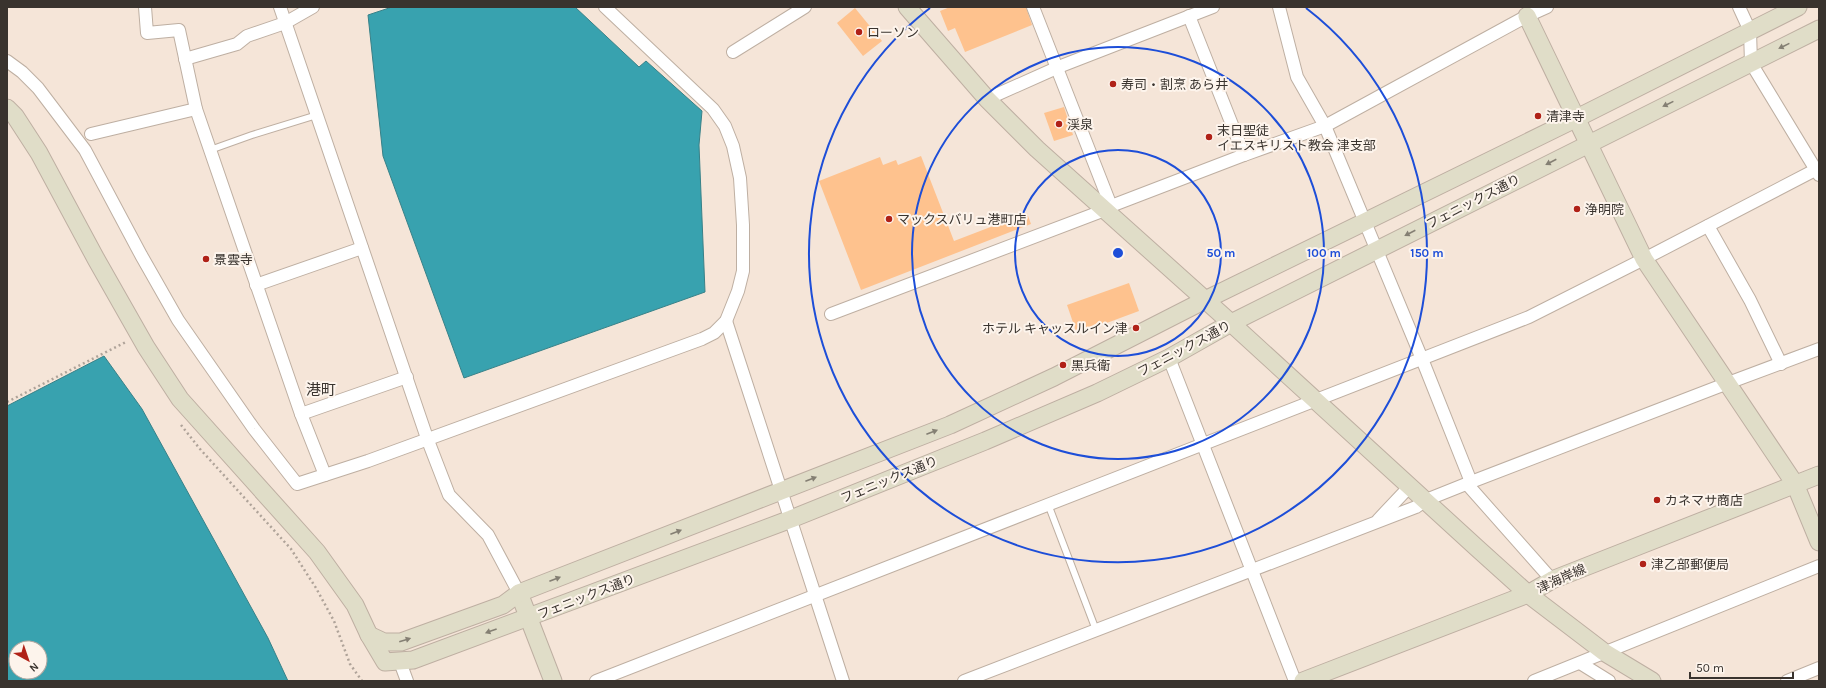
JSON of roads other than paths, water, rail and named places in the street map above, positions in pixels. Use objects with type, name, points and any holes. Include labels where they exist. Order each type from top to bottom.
[{"type":"street","points":[[145,7],[147,33],[179,30],[196,109],[301,414],[325,475]]},
{"type":"street","points":[[280,7],[427,438],[449,495],[488,535],[519,593],[553,681]]},
{"type":"street","points":[[185,59],[237,44],[247,36],[285,23],[313,7]]},
{"type":"street","points":[[7,61],[22,72],[38,88],[85,150],[141,255],[178,320],[254,428],[296,484],[368,461],[427,438],[702,339],[714,333],[726,321],[738,292],[743,271],[744,225],[740,178],[733,146],[724,126],[713,109],[605,7]]},
{"type":"street","points":[[733,52],[805,7]]},
{"type":"street","points":[[907,7],[987,99],[1037,149],[1108,208],[1205,300],[1528,594],[1604,652],[1652,681]]},
{"type":"street","points":[[1033,7],[1058,68],[1108,208]]},
{"type":"street","points":[[987,99],[1058,68],[1212,7]]},
{"type":"street","points":[[1279,7],[1297,76],[1325,126],[1422,359],[1469,483],[1552,580]]},
{"type":"street","points":[[831,314],[1244,155],[1325,126],[1527,16],[1547,7]]},
{"type":"street","points":[[596,681],[1316,401],[1529,316],[1818,171],[1751,62],[1750,31],[1739,7]]},
{"type":"street","name":"フェニックス通り","points":[[368,635],[384,642],[401,642],[503,605],[519,593],[950,425],[1054,377],[1205,300],[1577,118],[1798,7]]},
{"type":"street","points":[[1190,16],[1244,155]]},
{"type":"street","points":[[1527,16],[1644,259],[1796,484],[1819,542]]},
{"type":"street","name":"フェニックス通り","points":[[400,662],[413,660],[790,519],[985,441],[1097,393],[1169,358],[1231,323],[1819,29]]},
{"type":"street","points":[[7,108],[15,116],[39,153],[96,259],[146,347],[180,399],[317,552],[355,605],[368,635],[385,662],[400,662],[408,681]]},
{"type":"street","points":[[91,134],[196,109]]},
{"type":"street","points":[[1708,226],[1750,300],[1781,364]]},
{"type":"street","points":[[256,285],[362,248]]},
{"type":"street","points":[[726,321],[843,681]]},
{"type":"street","points":[[964,681],[1251,569],[1416,507],[1426,500],[1469,483],[1819,349]]},
{"type":"street","points":[[1169,358],[1295,681]]},
{"type":"street","points":[[301,414],[407,377]]},
{"type":"street","name":"津海岸線","points":[[1304,681],[1528,594],[1552,580],[1819,475]]},
{"type":"street","points":[[1376,522],[1410,486]]},
{"type":"street","points":[[1534,681],[1819,566]]},
{"type":"street","points":[[1580,663],[1609,681]]},
{"type":"street","points":[[1787,681],[1819,668]]},
{"type":"lane","points":[[210,150],[317,115]]},
{"type":"lane","points":[[1048,504],[1096,630]]},
{"type":"water","points":[[392,7],[575,7],[639,67],[646,61],[702,111],[699,145],[705,292],[464,378],[383,156],[368,15]]},
{"type":"water","points":[[104,356],[142,409],[268,638],[288,681],[7,681],[7,406]]},
{"type":"place","name":"ローソン","points":[[859,32]]},
{"type":"place","name":"寿司・割烹 あら井","points":[[1113,84]]},
{"type":"place","name":"清津寺","points":[[1538,116]]},
{"type":"place","name":"渓泉","points":[[1059,124]]},
{"type":"place","name":"末日聖徒 イエスキリスト教会 津支部","points":[[1209,137]]},
{"type":"place","name":"浄明院","points":[[1577,209]]},
{"type":"place","name":"マックスバリュ港町店","points":[[889,219]]},
{"type":"place","name":"景雲寺","points":[[206,259]]},
{"type":"place","name":"ホテル キャッスルイン津","points":[[1136,328]]},
{"type":"place","name":"黒兵衛","points":[[1063,365]]},
{"type":"place","name":"カネマサ商店","points":[[1657,500]]},
{"type":"place","name":"津乙部郵便局","points":[[1643,564]]},
{"type":"district","name":"港町","points":[[321,390]]}]
